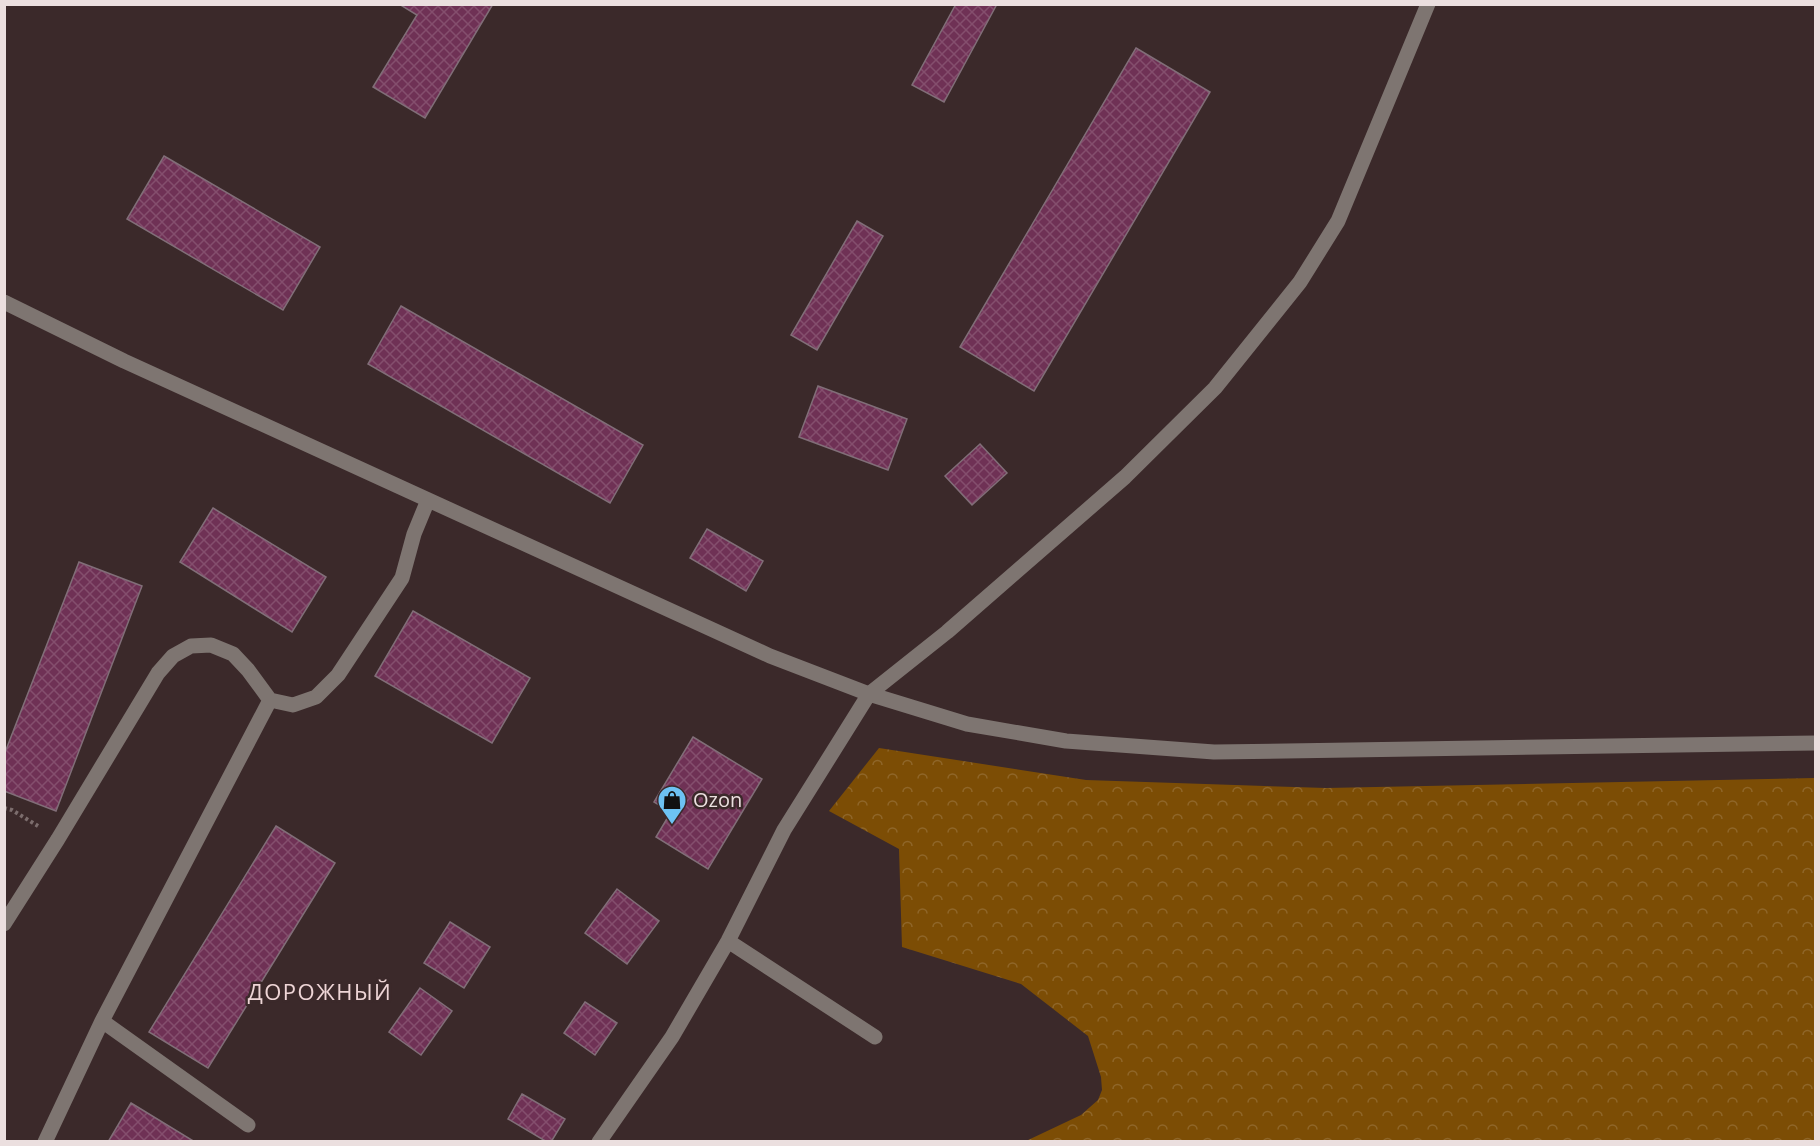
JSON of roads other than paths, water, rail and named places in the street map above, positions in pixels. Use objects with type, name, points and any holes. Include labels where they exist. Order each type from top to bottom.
[{"type":"street","points":[[599,1142],[672,1037],[728,941],[784,830],[869,694],[947,632],[1125,477],[1215,388],[1300,282],[1338,221],[1428,4]]},
{"type":"street","points":[[4,302],[124,361],[770,656],[869,694],[967,724],[1066,741],[1214,752],[1815,743]]},
{"type":"street","points":[[4,924],[158,673],[173,656],[191,646],[212,645],[233,654],[270,700],[293,705],[316,697],[338,675],[402,578],[414,534],[428,500]]},
{"type":"street","points":[[45,1142],[102,1021],[270,700]]},
{"type":"street","points":[[728,941],[875,1037]]},
{"type":"street","points":[[102,1021],[248,1125]]},
{"type":"place","name":"Ozon","points":[[672,826]]},
{"type":"district","name":"ДОРОЖНЫЙ","points":[[320,992]]}]
